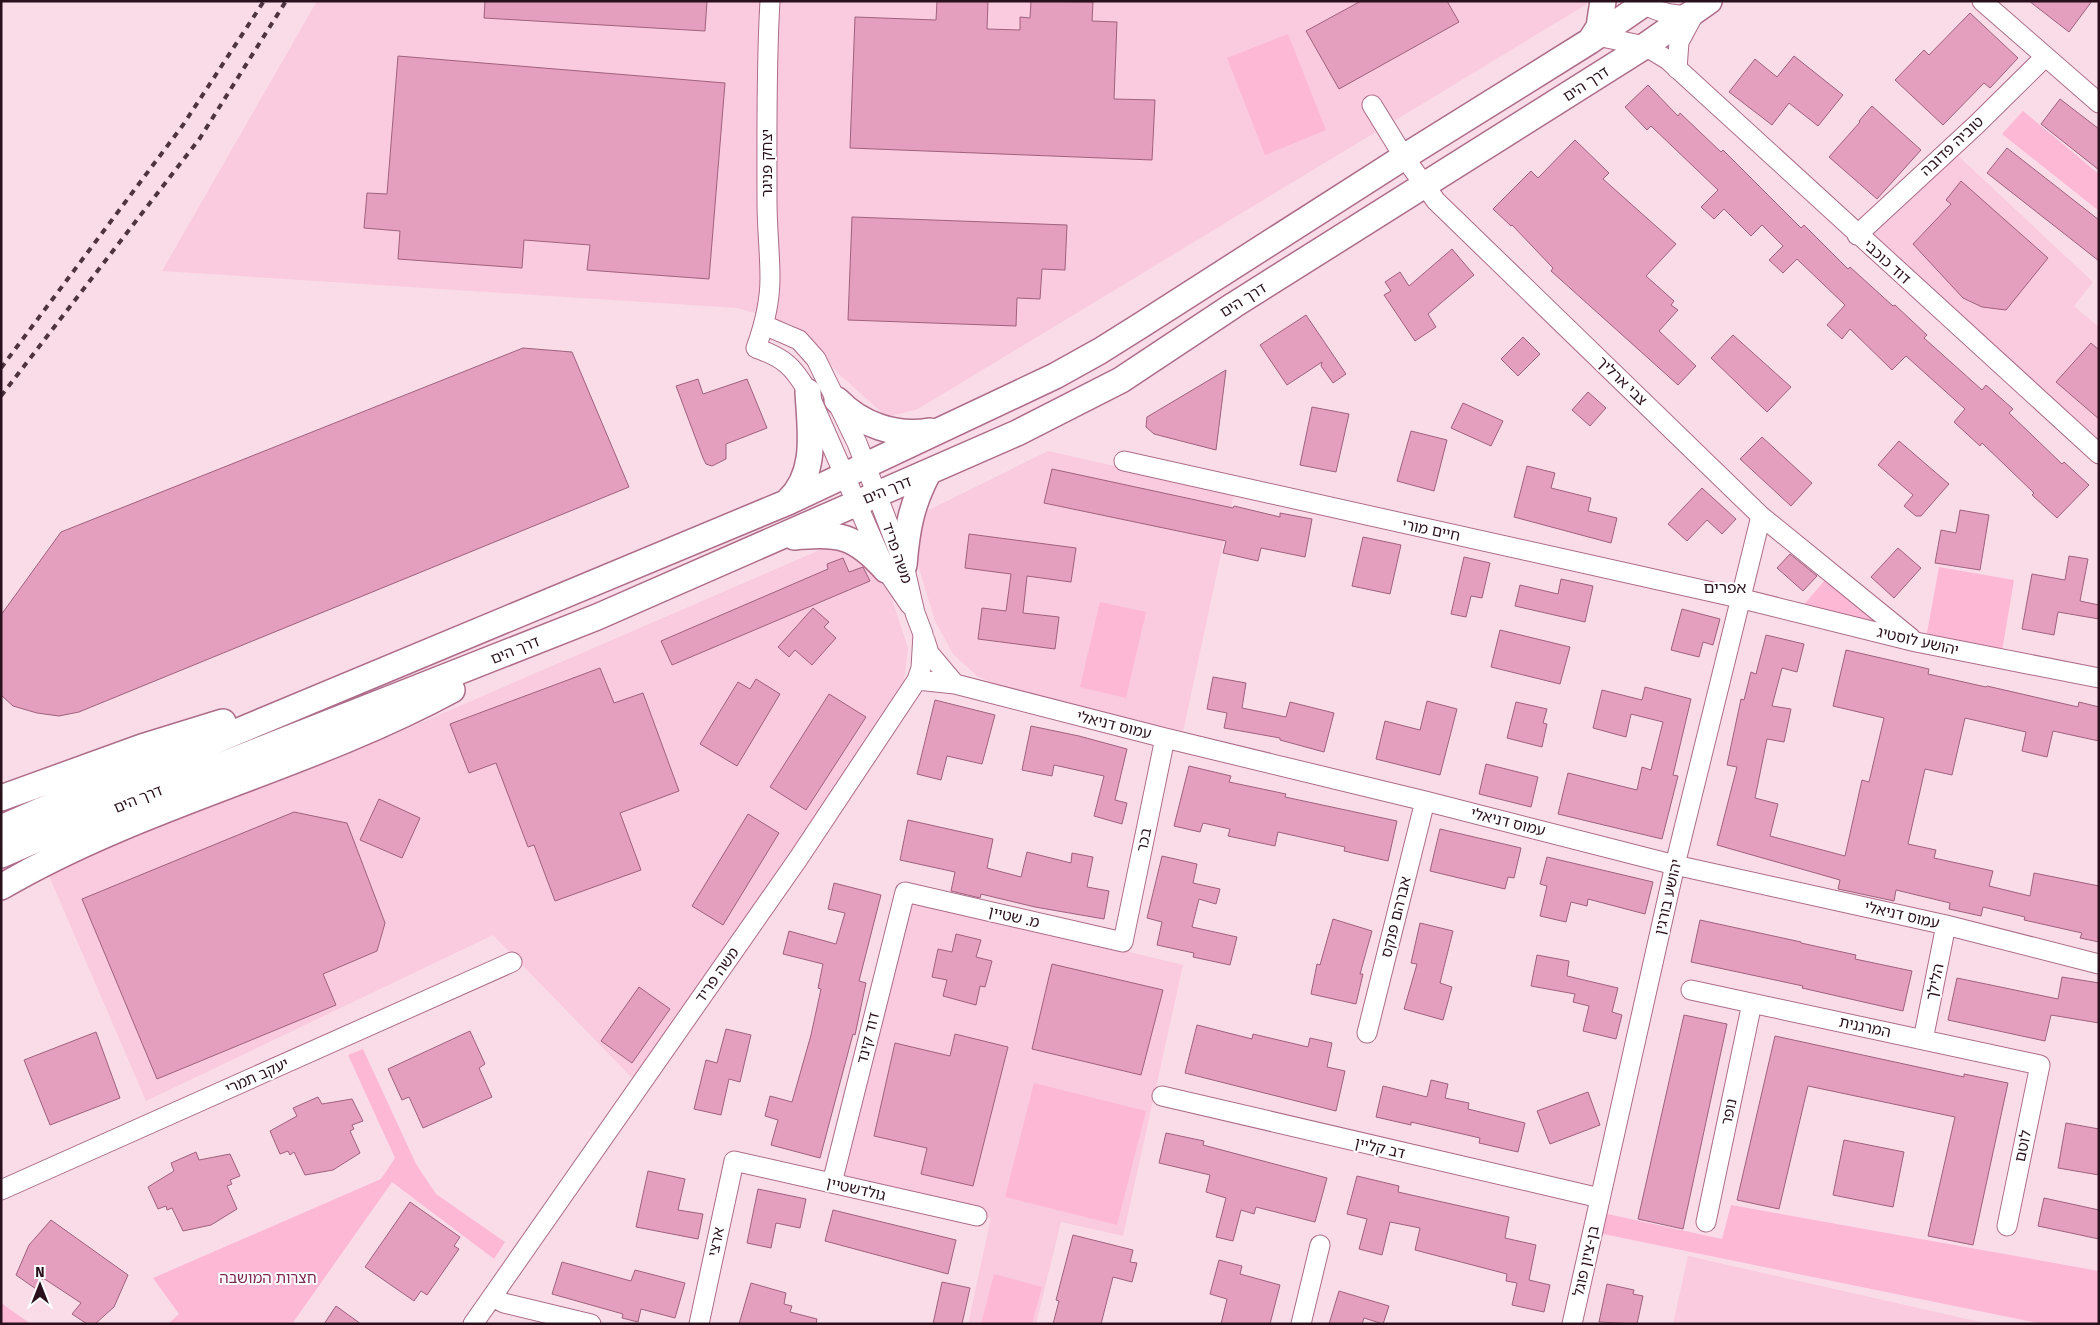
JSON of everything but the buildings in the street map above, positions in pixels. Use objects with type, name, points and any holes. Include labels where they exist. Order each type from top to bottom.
[{"type":"main road","points":[[1593,39],[1599,27],[1603,1]]},
{"type":"main road","name":"דרך הים","points":[[1,828],[788,502],[1055,376],[1100,351],[1593,39],[1644,2]]},
{"type":"main road","name":"דרך הים","points":[[1,855],[72,824],[597,617],[1017,433],[1120,380],[1234,305],[1645,46],[1698,8]]},
{"type":"main road","points":[[788,502],[798,492],[808,463],[811,439],[808,392]]},
{"type":"main road","points":[[837,400],[854,415],[890,430],[919,433],[942,429]]},
{"type":"main road","points":[[776,538],[821,534],[839,536],[864,547],[895,568],[918,493],[928,473]]},
{"type":"main road","points":[[1,887],[96,838],[379,725],[447,693],[520,654],[597,617]]},
{"type":"main road","points":[[1,798],[142,747],[359,680]]},
{"type":"street","name":"יצחק פניגר","points":[[770,1],[766,58],[767,237],[770,278],[764,325],[756,348],[773,354],[790,365],[855,469]]},
{"type":"street","points":[[1982,1],[2099,102]]},
{"type":"street","points":[[1644,2],[1658,11],[1678,15],[1698,8]]},
{"type":"street","points":[[1677,69],[1679,42],[1698,8]]},
{"type":"street","name":"דוד כוכבי","points":[[1593,39],[1645,46],[1668,60],[1857,235],[2099,454]]},
{"type":"street","name":"טוביה פדובה","points":[[1857,235],[1976,124],[2045,56]]},
{"type":"street","name":"צבי ארליך","points":[[1372,105],[1404,157],[1425,186],[1450,215],[1760,516],[1916,642]]},
{"type":"street","name":"יצחק פניגר","points":[[764,325],[790,336],[806,347],[816,359],[837,400],[855,469],[867,498]]},
{"type":"street","name":"חיים מורי","points":[[1124,462],[1739,598]]},
{"type":"street","name":"משה פריד","points":[[473,1324],[798,859],[916,680],[921,668],[923,634],[867,498]]},
{"type":"street","points":[[1739,598],[1760,516]]},
{"type":"street","name":"יהושע לוסטיג","points":[[1739,598],[1916,642],[2099,678]]},
{"type":"street","name":"יהושע בורגין","points":[[1600,1198],[1675,865],[1739,598]]},
{"type":"street","points":[[923,634],[929,653],[955,684]]},
{"type":"street","name":"עמוס דניאלי","points":[[916,680],[955,684],[1166,738],[1425,800],[1675,865],[1946,925],[2099,964]]},
{"type":"street","name":"בכר","points":[[1123,942],[1166,738]]},
{"type":"street","name":"אברהם פנקס","points":[[1367,1033],[1425,800]]},
{"type":"street","name":"מ. שטיין","points":[[905,892],[1123,942]]},
{"type":"street","name":"דוד קינד","points":[[832,1183],[905,892]]},
{"type":"street","name":"הלילך","points":[[1923,1040],[1946,925]]},
{"type":"street","name":"יעקב תמרי","points":[[1,1190],[512,962]]},
{"type":"street","name":"המרגנית","points":[[1691,990],[2040,1065]]},
{"type":"street","name":"נופר","points":[[1706,1222],[1752,1003]]},
{"type":"street","name":"לוטם","points":[[2007,1226],[2040,1065]]},
{"type":"street","name":"דב קליין","points":[[1162,1096],[1600,1198]]},
{"type":"street","name":"גולדשטיין","points":[[734,1161],[978,1216]]},
{"type":"street","name":"ארצי","points":[[699,1324],[734,1161]]},
{"type":"street","name":"בן-ציון פוגל","points":[[1572,1324],[1600,1198]]},
{"type":"street","points":[[1301,1324],[1320,1245]]},
{"type":"street","points":[[492,1297],[504,1303],[591,1324]]},
{"type":"shaded area","points":[[317,1],[1592,1],[918,409],[887,417],[840,375],[792,324],[737,308],[162,271]]},
{"type":"shaded area","points":[[1953,151],[2093,282],[2074,306],[2099,327],[2099,447],[1869,235]]},
{"type":"shaded area","points":[[1048,451],[1234,493],[1183,732],[1009,690],[977,676],[953,654],[935,621],[911,542],[923,513]]},
{"type":"shaded area","points":[[836,543],[855,552],[890,593],[908,648],[903,689],[637,1083],[493,935],[146,1101],[46,869],[381,740]]},
{"type":"shaded area","points":[[909,898],[1183,965],[1123,1236],[1061,1222],[1036,1324],[968,1324],[991,1218],[840,1181]]},
{"type":"shaded area","points":[[1688,1256],[1989,1324],[1673,1324]]},
{"type":"green space","points":[[1288,34],[1326,130],[1265,155],[1227,58]]},
{"type":"green space","points":[[2023,111],[2099,174],[2099,211],[2002,134]]},
{"type":"green space","points":[[1939,567],[2014,580],[2002,651],[1926,638]]},
{"type":"green space","points":[[1825,580],[1880,625],[1802,607]]},
{"type":"green space","points":[[1100,602],[1146,612],[1126,698],[1080,687]]},
{"type":"green space","name":"חצרות המושבה","points":[[363,1049],[416,1164],[436,1194],[505,1242],[494,1259],[392,1182],[292,1324],[168,1324],[179,1314],[153,1278],[381,1179],[395,1158],[348,1055]]},
{"type":"green space","points":[[1034,1083],[1146,1111],[1117,1225],[1005,1197]]},
{"type":"green space","points":[[1731,1205],[2099,1271],[2099,1324],[2042,1324],[1598,1233],[1603,1213],[1722,1239]]},
{"type":"green space","points":[[994,1274],[1042,1287],[1032,1324],[981,1324]]},
{"type":"green space","points":[[1,1303],[31,1324],[1,1324]]},
{"type":"railway","points":[[1,368],[183,125],[264,1]]},
{"type":"railway","points":[[1,396],[200,138],[286,1]]},
{"type":"district","name":"אפרים","points":[[1725,587]]}]
